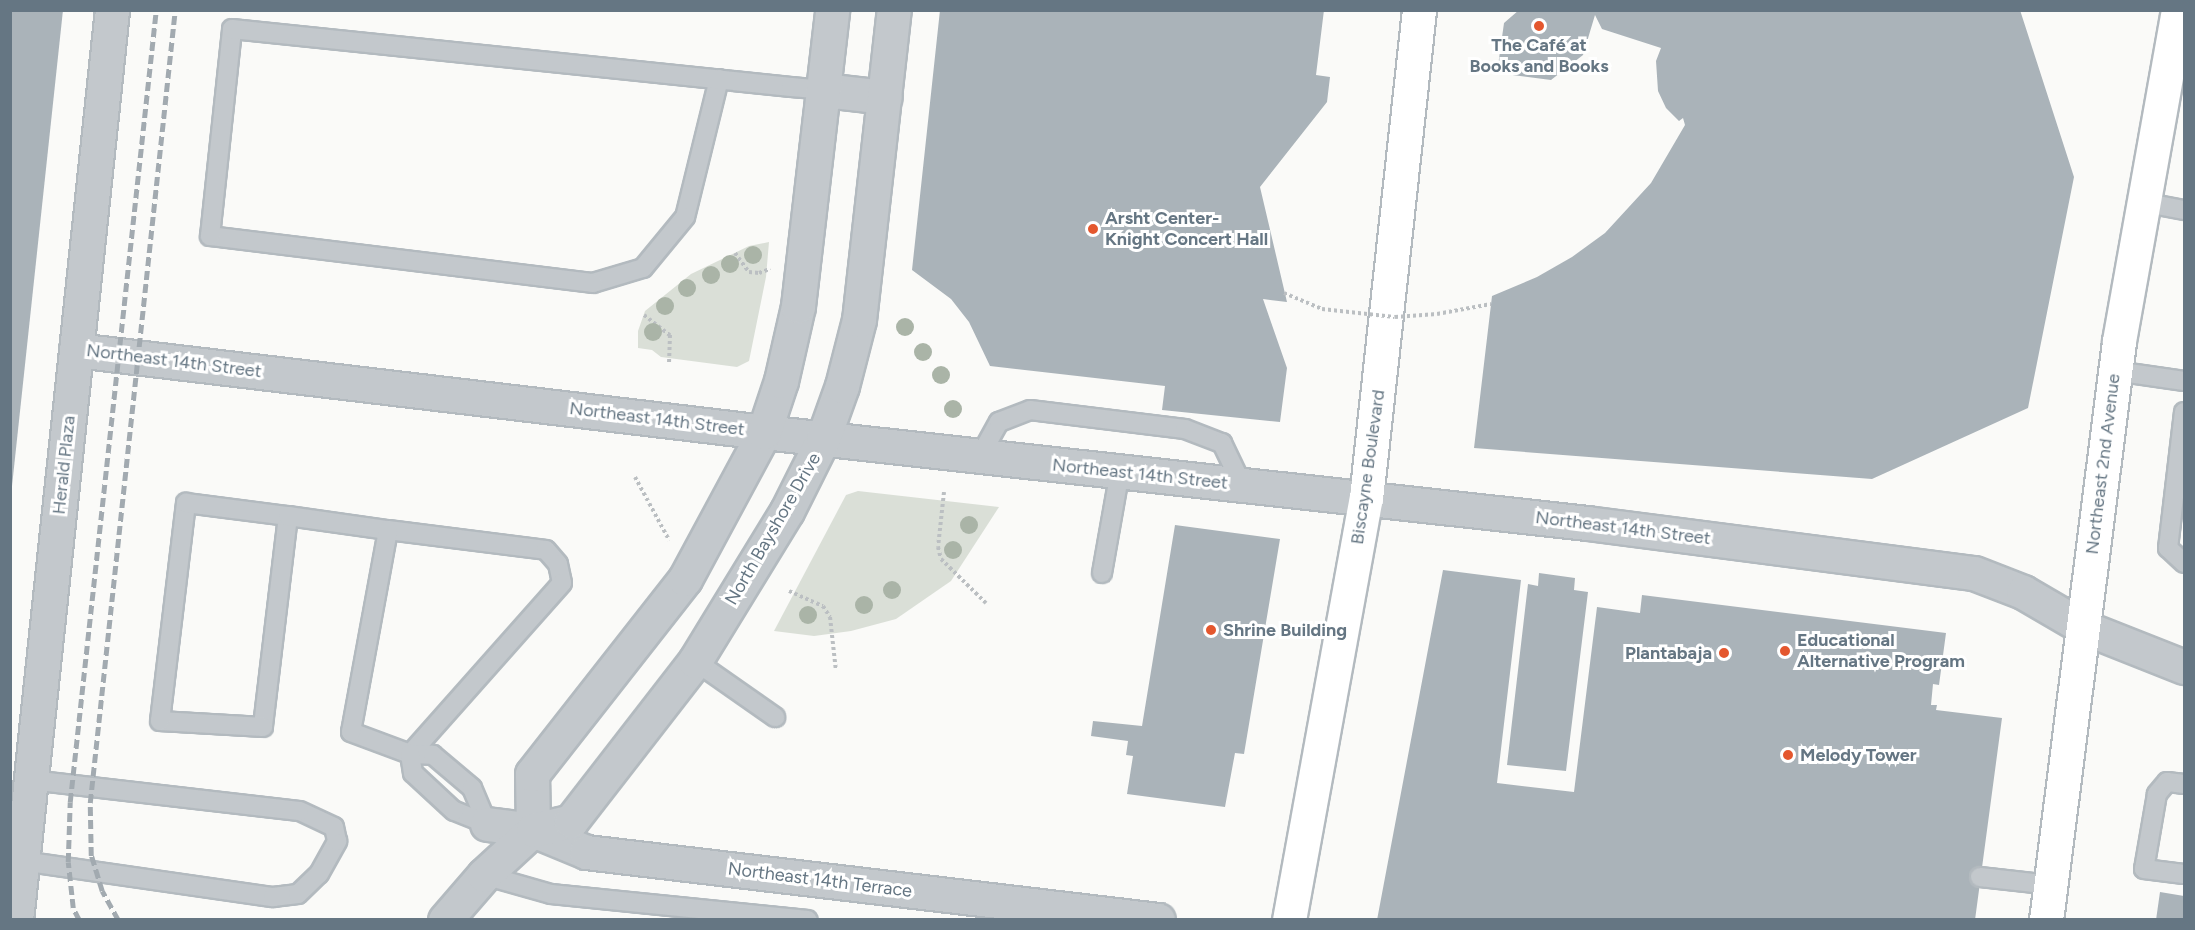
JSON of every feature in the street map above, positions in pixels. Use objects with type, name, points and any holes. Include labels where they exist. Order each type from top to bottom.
[{"type":"main road","name":"Biscayne Boulevard","points":[[1288,920],[1366,498],[1419,10]]},
{"type":"main road","name":"Northeast 2nd Avenue","points":[[2046,920],[2115,371],[2142,202],[2178,10]]},
{"type":"street","name":"Herald Plaza","points":[[16,920],[112,10]]},
{"type":"street","points":[[533,830],[532,774],[685,579],[764,432],[781,381],[798,306],[832,10]]},
{"type":"street","name":"North Bayshore Drive","points":[[445,920],[484,875],[533,830],[571,821],[695,662],[787,511],[823,439],[859,320],[894,10]]},
{"type":"street","points":[[824,90],[885,97]]},
{"type":"street","name":"Northeast 14th Street","points":[[76,350],[823,439],[1587,523],[1974,573],[2023,592],[2083,627],[2184,667]]},
{"type":"street","name":"Northeast 14th Terrace","points":[[487,824],[533,830],[586,852],[1158,920]]},
{"type":"lane","points":[[719,79],[685,217],[643,268],[593,283],[210,236],[232,29],[719,79],[824,90]]},
{"type":"lane","points":[[2142,202],[2184,210]]},
{"type":"lane","points":[[2115,371],[2184,381]]},
{"type":"lane","points":[[980,456],[999,422],[1030,410],[1185,429],[1222,443],[1242,485]]},
{"type":"lane","points":[[2184,412],[2168,548],[2184,563]]},
{"type":"lane","points":[[1101,573],[1120,471]]},
{"type":"lane","points":[[288,516],[263,727],[160,721],[186,503],[288,516],[388,530],[546,550],[558,564],[562,583],[410,754]]},
{"type":"lane","points":[[388,530],[351,732],[410,754],[433,755],[472,789],[487,824]]},
{"type":"lane","points":[[695,662],[775,717]]},
{"type":"lane","points":[[410,754],[413,773],[454,811],[487,824]]},
{"type":"lane","points":[[22,861],[273,897],[298,894],[319,874],[337,841],[334,827],[299,811],[31,780]]},
{"type":"lane","points":[[2184,784],[2167,782],[2157,794],[2144,869],[2184,874]]},
{"type":"lane","points":[[484,875],[551,894],[808,920]]},
{"type":"lane","points":[[1980,877],[2050,885]]},
{"type":"path","points":[[735,253],[749,272],[759,273],[773,268]]},
{"type":"path","points":[[1284,292],[1322,309],[1395,317],[1437,314],[1491,304]]},
{"type":"path","points":[[644,315],[670,335],[669,362]]},
{"type":"path","points":[[635,477],[670,540]]},
{"type":"path","points":[[944,492],[938,547],[941,559],[986,603]]},
{"type":"path","points":[[789,591],[823,606],[830,617],[836,671]]},
{"type":"shaded area","points":[[769,242],[766,277],[749,361],[737,367],[661,357],[652,350],[638,348],[638,331],[645,311],[691,274],[749,246]]},
{"type":"shaded area","points":[[858,491],[999,507],[951,581],[896,619],[851,631],[814,636],[774,631],[846,495]]},
{"type":"building","points":[[10,10],[63,10],[12,486],[10,486]]},
{"type":"building","name":"Arsht Center- Knight Concert Hall","points":[[940,10],[1324,10],[1316,75],[1330,77],[1327,102],[1260,187],[1287,302],[1263,299],[1287,368],[1280,422],[1162,410],[1165,386],[990,366],[969,322],[951,299],[912,270]]},
{"type":"building","points":[[1519,10],[2020,10],[2074,177],[2028,408],[1872,479],[1474,448],[1492,296],[1537,277],[1572,257],[1605,233],[1651,183],[1685,125],[1683,118],[1679,121],[1666,108],[1658,91],[1656,61],[1661,48],[1602,29],[1595,15],[1583,55],[1551,80],[1497,73],[1504,23]]},
{"type":"building","name":"Shrine Building","points":[[1175,525],[1280,539],[1244,754],[1235,753],[1225,807],[1127,794],[1133,756],[1126,755],[1128,741],[1091,736],[1093,721],[1142,726]]},
{"type":"building","points":[[1443,570],[1521,580],[1497,783],[1574,792],[1597,607],[1640,613],[1642,595],[1946,633],[1939,685],[1933,684],[1931,705],[1937,705],[1936,710],[2002,718],[1975,920],[1377,920]]},
{"type":"building","points":[[1539,573],[1575,578],[1574,590],[1588,592],[1566,771],[1507,765],[1528,584],[1538,586]]},
{"type":"building","points":[[2160,892],[2184,896],[2184,920],[2156,920]]},
{"type":"railway","points":[[79,920],[73,908],[68,862],[70,802],[156,10]]},
{"type":"railway","points":[[118,920],[102,891],[91,856],[90,803],[175,10]]},
{"type":"place","name":"The Café at Books and Books","points":[[1539,26]]},
{"type":"place","name":"Arsht Center- Knight Concert Hall","points":[[1093,229]]},
{"type":"place","name":"Shrine Building","points":[[1211,630]]},
{"type":"place","name":"Educational Alternative Program","points":[[1785,651]]},
{"type":"place","name":"Plantabaja","points":[[1724,653]]},
{"type":"place","name":"Melody Tower","points":[[1788,755]]}]
